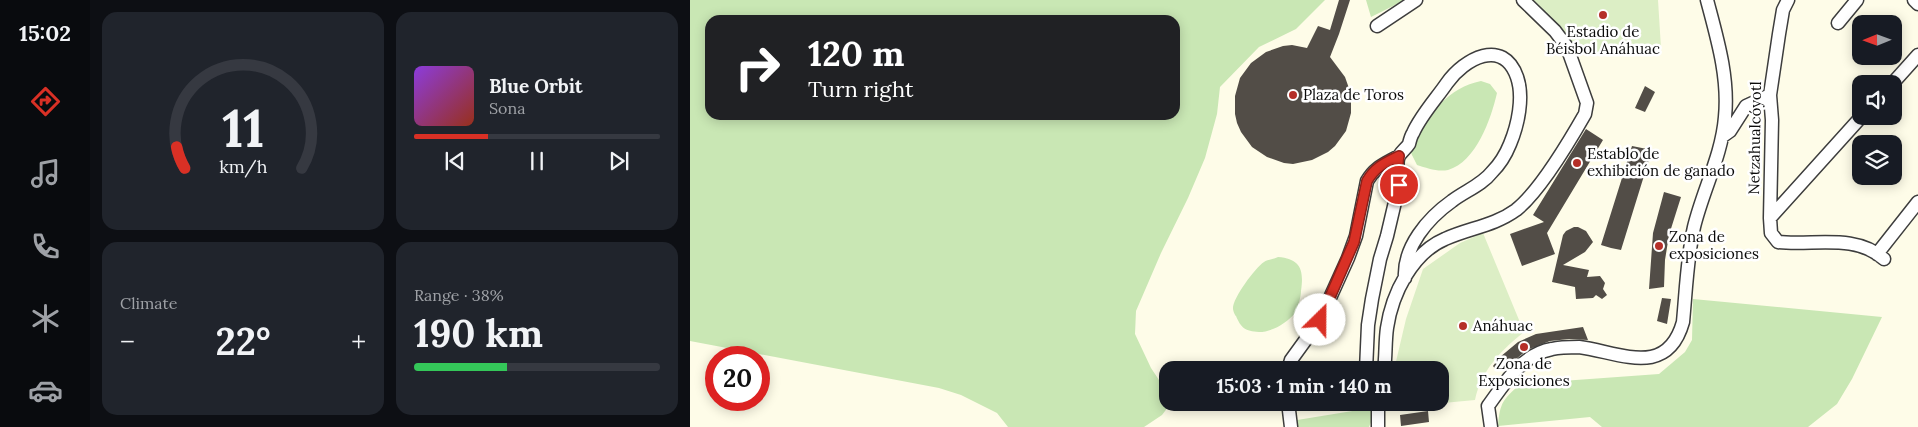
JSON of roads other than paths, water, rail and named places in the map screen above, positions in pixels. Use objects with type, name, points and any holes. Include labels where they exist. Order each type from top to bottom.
[{"type":"street","points":[[1377,26],[1416,0]]},
{"type":"street","points":[[1385,361],[1387,327],[1396,296],[1405,278],[1420,257],[1445,239],[1497,221],[1516,210],[1535,191],[1585,114],[1587,103],[1568,47],[1555,31],[1523,0]]},
{"type":"street","points":[[1491,427],[1488,406],[1513,372],[1530,358],[1550,349],[1578,347],[1626,358],[1653,357],[1667,349],[1679,337],[1683,322],[1694,228],[1723,136],[1726,92],[1723,68],[1707,0]]},
{"type":"street","name":"Netzahualcóyotl","points":[[1788,0],[1783,10],[1770,95],[1772,120],[1771,233],[1778,242],[1793,244],[1846,242],[1880,257],[1918,202]]},
{"type":"street","points":[[1838,24],[1857,0]]},
{"type":"street","points":[[1914,0],[1918,4]]},
{"type":"street","points":[[1366,361],[1372,299],[1399,185],[1400,177],[1397,164],[1399,156],[1409,144],[1412,133],[1420,121],[1459,69],[1480,55],[1487,54],[1501,58],[1511,64],[1518,80],[1519,103],[1516,126],[1510,144],[1501,162],[1493,172],[1452,201],[1424,227],[1408,253],[1405,262],[1405,278]]},
{"type":"street","points":[[1900,75],[1918,55]]},
{"type":"street","points":[[1723,136],[1730,131],[1746,106],[1770,95]]},
{"type":"street","points":[[1770,218],[1854,125]]},
{"type":"street","points":[[1291,361],[1320,320],[1348,258],[1356,236],[1367,181],[1381,164],[1399,156]]},
{"type":"street","points":[[1289,411],[1292,427]]},
{"type":"street","points":[[1378,411],[1378,427]]},
{"type":"place","name":"Estadio de Béisbol Anáhuac","points":[[1603,15]]},
{"type":"place","name":"Plaza de Toros","points":[[1293,95]]},
{"type":"place","name":"Establo de exhibición de ganado","points":[[1577,163]]},
{"type":"place","name":"Zona de exposiciones","points":[[1659,246]]},
{"type":"place","name":"Anáhuac","points":[[1463,326]]},
{"type":"place","name":"Zona de Exposiciones","points":[[1524,347]]}]
